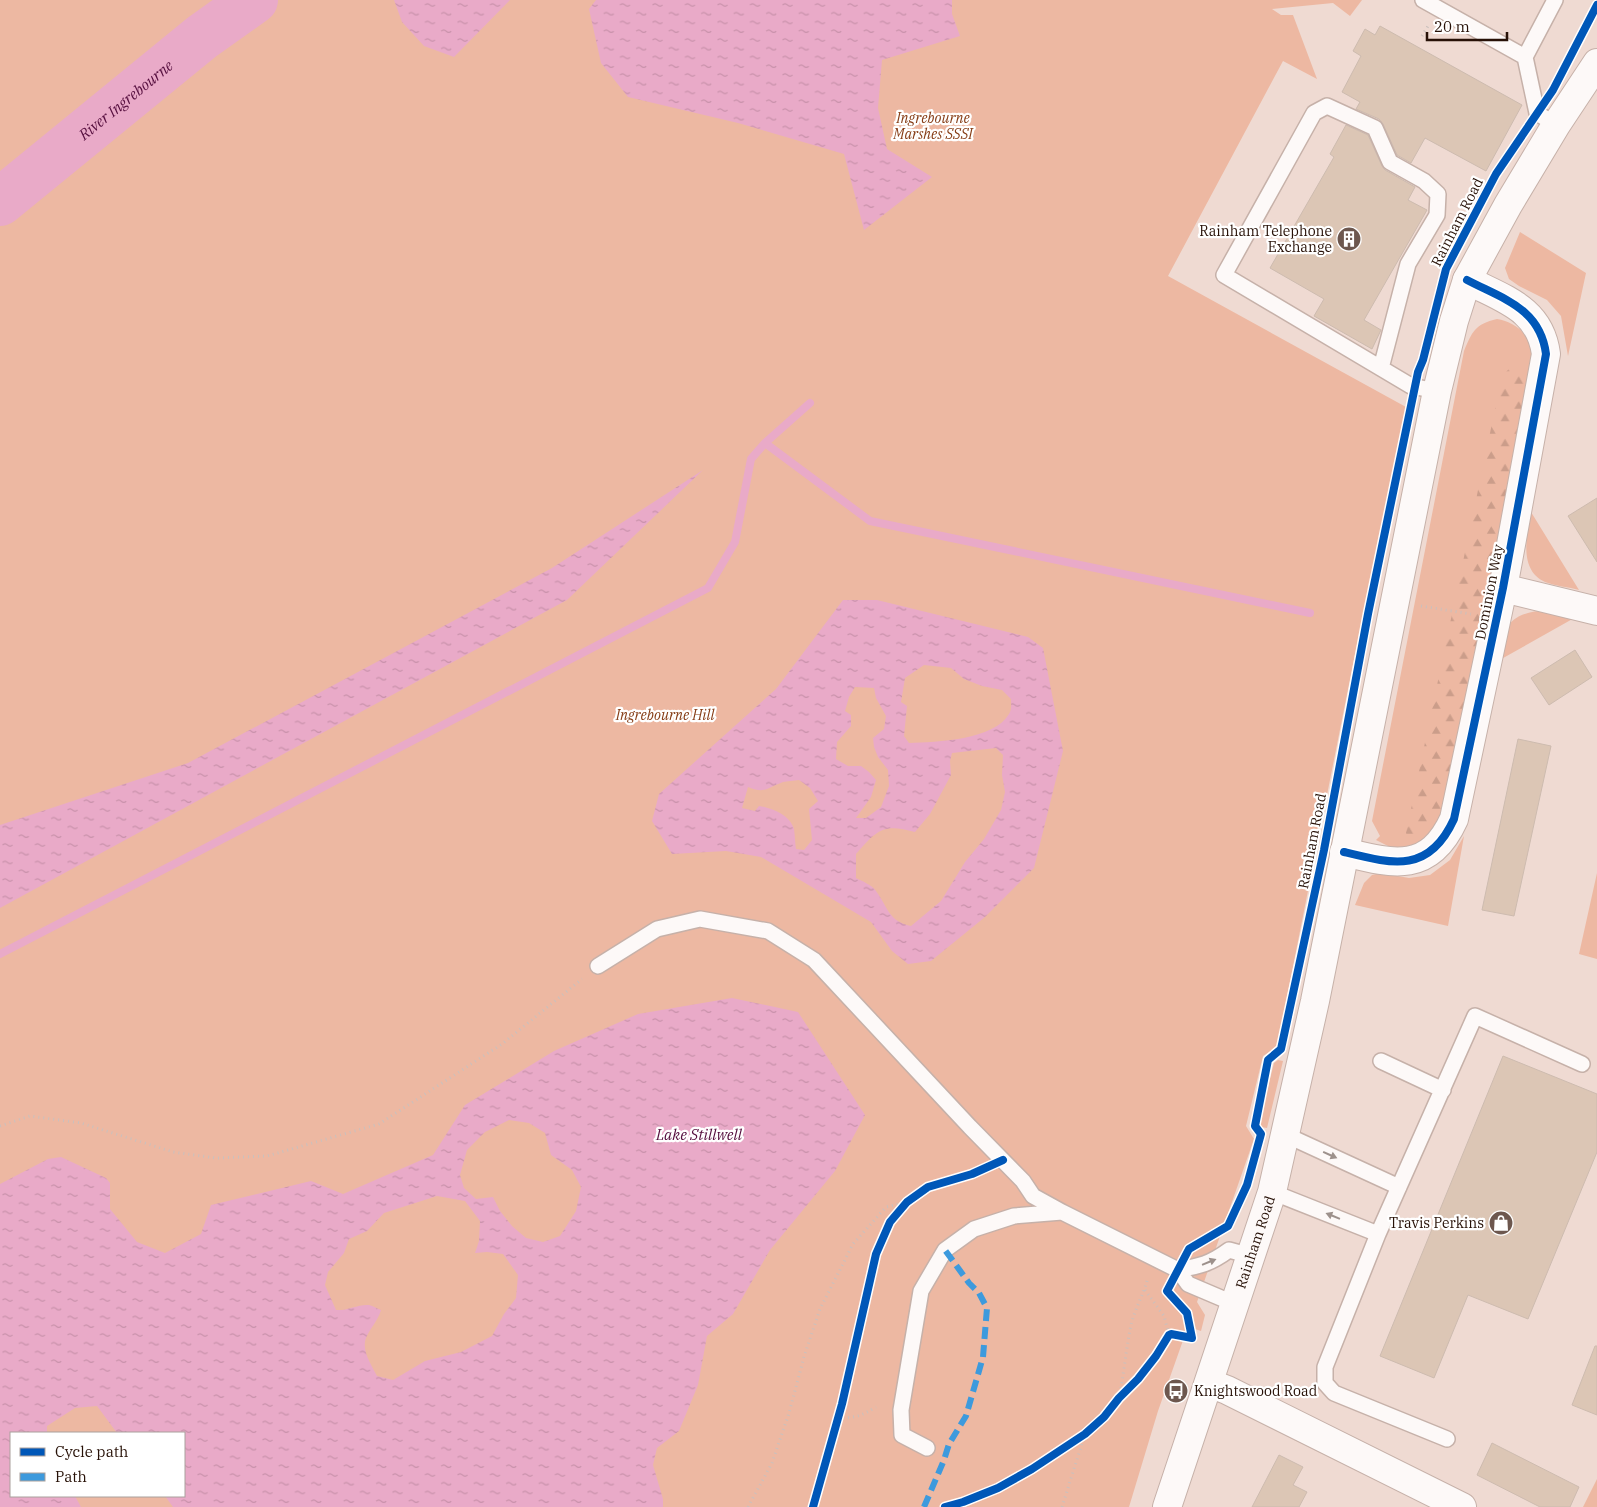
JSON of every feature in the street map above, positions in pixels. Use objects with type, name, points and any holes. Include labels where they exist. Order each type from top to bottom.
[{"type":"main road","name":"Rainham Road","points":[[1167,1507],[1272,1192],[1286,1135],[1437,392],[1454,321],[1467,280],[1508,205],[1556,125],[1597,63]]},
{"type":"main road","name":"Dominion Way","points":[[1344,852],[1387,860],[1407,861],[1425,856],[1446,836],[1454,820],[1503,588],[1546,354],[1540,331],[1523,310],[1467,280]]},
{"type":"main road","points":[[1503,588],[1597,611]]},
{"type":"main road","points":[[1209,1383],[1227,1390],[1462,1507]]},
{"type":"lane","points":[[1423,0],[1525,57]]},
{"type":"lane","points":[[1555,0],[1525,57],[1537,113],[1556,125]]},
{"type":"lane","points":[[1381,368],[1408,264],[1437,215],[1438,194],[1424,181],[1390,162],[1375,128],[1327,106],[1314,113],[1224,275],[1411,386],[1437,392]]},
{"type":"lane","points":[[598,966],[657,928],[700,919],[768,931],[814,960],[970,1127],[1024,1181],[1033,1196],[1178,1270],[1188,1284],[1235,1304]]},
{"type":"lane","points":[[1447,1439],[1334,1393],[1325,1383],[1325,1368],[1378,1234],[1475,1016],[1582,1064]]},
{"type":"lane","points":[[1381,1061],[1442,1090]]},
{"type":"lane","points":[[1286,1135],[1399,1187]]},
{"type":"lane","points":[[1272,1192],[1378,1234]]},
{"type":"lane","points":[[927,1448],[902,1435],[901,1410],[921,1291],[945,1250],[974,1229],[1014,1216],[1062,1212]]},
{"type":"lane","points":[[1178,1270],[1215,1260],[1229,1250],[1251,1256]]},
{"type":"path","points":[[1414,605],[1497,618]]},
{"type":"path","points":[[0,1126],[30,1116],[81,1123],[173,1152],[216,1158],[267,1156],[379,1124],[502,1044],[598,966]]},
{"type":"path","points":[[896,1215],[910,1199]]},
{"type":"path","points":[[748,1507],[772,1462],[789,1413],[804,1357],[820,1309],[853,1244],[886,1206],[910,1199]]},
{"type":"path","points":[[1117,1401],[1136,1309],[1157,1260]]},
{"type":"path","points":[[1145,1290],[1164,1316],[1170,1337]]},
{"type":"path","points":[[1117,1401],[1132,1385]]},
{"type":"path","points":[[860,1406],[901,1410]]},
{"type":"path","points":[[835,1427],[839,1414],[853,1418],[876,1407]]},
{"type":"path","points":[[1078,1439],[1088,1431]]},
{"type":"path","points":[[1062,1507],[1088,1431]]},
{"type":"green space","name":"Ingrebourne Hill","points":[[0,0],[1362,0],[1350,16],[1333,3],[1272,9],[1281,15],[1293,15],[1317,79],[1283,61],[1168,276],[1406,407],[1277,1047],[1263,1056],[1246,1126],[1254,1139],[1197,1302],[1205,1315],[1201,1331],[1195,1329],[1192,1315],[1158,1411],[1129,1507],[0,1507]]},
{"type":"green space","points":[[1520,232],[1586,273],[1568,356],[1561,316],[1547,300],[1509,279],[1505,268]]},
{"type":"green space","points":[[1497,319],[1516,326],[1524,333],[1532,346],[1535,366],[1417,846],[1394,849],[1376,840],[1380,836],[1372,821],[1464,351],[1469,339],[1479,326]]},
{"type":"green space","points":[[1522,363],[1535,366],[1535,383],[1438,827],[1417,846],[1409,841],[1406,833],[1502,376],[1511,367]]},
{"type":"green space","points":[[1531,512],[1579,590],[1545,582],[1536,576],[1531,569],[1526,551]]},
{"type":"green space","points":[[1548,610],[1576,617],[1496,662],[1502,639],[1510,624],[1516,618],[1524,614]]},
{"type":"green space","points":[[1464,836],[1448,926],[1355,905],[1364,883],[1372,875],[1381,873],[1409,878],[1430,875],[1450,860]]},
{"type":"green space","points":[[1597,873],[1597,959],[1579,954]]},
{"type":"green space","points":[[1278,1060],[1283,1061],[1267,1128],[1261,1127],[1259,1123],[1274,1063]]},
{"type":"green space","points":[[1597,1479],[1597,1507],[1583,1507]]},
{"type":"water","points":[[394,0],[510,0],[454,57],[424,46],[402,22]]},
{"type":"water","points":[[596,0],[952,0],[952,14],[960,36],[882,60],[878,108],[887,149],[932,177],[864,230],[844,154],[738,123],[628,97],[601,63],[589,9]]},
{"type":"water","points":[[703,470],[567,600],[0,908],[0,825],[188,763],[552,568]]},
{"type":"water","points":[[843,600],[877,600],[1028,637],[1043,648],[1063,751],[1034,868],[985,917],[931,961],[908,964],[892,951],[871,922],[761,857],[726,851],[672,854],[652,821],[659,794],[776,689]],"holes":[[[924,665],[951,668],[964,679],[982,686],[1002,690],[1011,699],[1011,711],[1002,723],[978,734],[934,742],[909,743],[904,736],[907,706],[901,702],[905,678]],[[855,687],[874,688],[876,698],[886,716],[884,729],[873,738],[878,757],[888,770],[889,786],[881,807],[866,818],[856,818],[871,797],[876,780],[861,766],[848,766],[836,759],[837,742],[851,726],[851,715],[845,711],[849,697]],[[996,748],[1003,755],[1002,775],[1005,792],[1001,810],[984,839],[965,862],[941,901],[911,926],[903,924],[889,913],[874,889],[856,878],[856,854],[875,834],[881,831],[895,828],[915,832],[930,814],[951,775],[950,761],[952,753]],[[799,780],[810,788],[818,801],[809,809],[812,840],[804,850],[796,849],[794,829],[785,816],[775,810],[759,806],[755,811],[742,808],[748,787],[762,790],[783,782]]]},
{"type":"water","name":"Lake Stillwell","points":[[732,998],[798,1012],[865,1115],[835,1171],[770,1250],[733,1314],[707,1336],[698,1385],[679,1431],[657,1448],[653,1465],[663,1499],[663,1507],[173,1507],[166,1497],[185,1497],[185,1432],[116,1432],[97,1406],[75,1408],[47,1426],[47,1432],[10,1432],[10,1497],[76,1497],[81,1507],[0,1507],[0,1184],[48,1159],[61,1157],[106,1178],[110,1183],[110,1209],[137,1242],[165,1253],[201,1234],[211,1205],[311,1181],[343,1194],[433,1155],[465,1105],[554,1051],[638,1014]],"holes":[[[509,1120],[529,1123],[545,1133],[551,1155],[572,1170],[581,1187],[576,1211],[560,1236],[543,1242],[526,1238],[512,1226],[500,1211],[493,1197],[476,1199],[464,1188],[460,1175],[467,1150],[485,1132]],[[437,1196],[465,1201],[480,1221],[479,1241],[475,1253],[503,1254],[518,1275],[516,1298],[504,1314],[492,1336],[461,1352],[425,1361],[393,1380],[377,1376],[368,1358],[365,1343],[381,1310],[371,1305],[336,1310],[325,1285],[328,1272],[344,1253],[349,1239],[367,1231],[384,1213]]]},
{"type":"building","points":[[1380,26],[1522,105],[1486,171],[1425,138],[1411,163],[1397,155],[1379,119],[1356,109],[1360,102],[1342,92],[1361,56],[1353,51],[1365,29],[1375,35]]},
{"type":"building","name":"Rainham Telephone Exchange","points":[[1346,125],[1368,135],[1385,170],[1415,187],[1408,200],[1427,210],[1364,320],[1381,330],[1372,349],[1314,316],[1324,299],[1270,268],[1334,157],[1330,154]]},
{"type":"building","points":[[1597,498],[1597,562],[1568,516]]},
{"type":"building","points":[[1575,650],[1592,677],[1549,705],[1531,678]]},
{"type":"building","points":[[1518,739],[1551,746],[1514,916],[1482,910]]},
{"type":"building","name":"Travis Perkins","points":[[1503,1056],[1597,1094],[1597,1152],[1528,1319],[1468,1295],[1434,1378],[1380,1356]]},
{"type":"building","points":[[1595,1346],[1597,1346],[1597,1415],[1572,1405]]},
{"type":"building","points":[[1492,1443],[1579,1487],[1570,1507],[1540,1507],[1477,1475]]},
{"type":"building","points":[[1279,1455],[1303,1467],[1293,1485],[1307,1492],[1299,1507],[1252,1507]]},
{"type":"waterway","name":"River Ingrebourne","points":[[0,202],[202,37],[254,0]]},
{"type":"waterway","points":[[0,954],[708,588],[735,542],[751,459],[765,443],[810,403]]},
{"type":"waterway","points":[[765,443],[870,521],[1310,613]]},
{"type":"marked path","points":[[924,1507],[949,1444],[966,1416],[983,1357],[987,1308],[979,1293],[969,1283],[945,1250]]},
{"type":"cycle path","points":[[945,1507],[998,1488],[1032,1469],[1085,1434],[1104,1417],[1138,1379],[1169,1335],[1192,1338],[1187,1313],[1167,1291],[1189,1249],[1228,1226],[1247,1185],[1261,1134],[1255,1126],[1268,1060],[1281,1049],[1324,850],[1368,614],[1418,372],[1423,360],[1446,269],[1496,174],[1553,90],[1597,5]]},
{"type":"cycle path","points":[[1344,852],[1378,860],[1408,861],[1421,857],[1433,849],[1444,837],[1454,819],[1503,588],[1546,354],[1542,338],[1528,315],[1506,300],[1467,280]]},
{"type":"cycle path","points":[[813,1507],[842,1404],[876,1254],[890,1222],[907,1202],[928,1187],[972,1174],[1003,1160]]},
{"type":"place","name":"Rainham Telephone Exchange","points":[[1349,239]]},
{"type":"place","name":"Travis Perkins","points":[[1501,1223]]},
{"type":"place","name":"Knightswood Road","points":[[1176,1391]]},
{"type":"park label","name":"Ingrebourne Marshes SSSI","points":[[933,126]]}]
